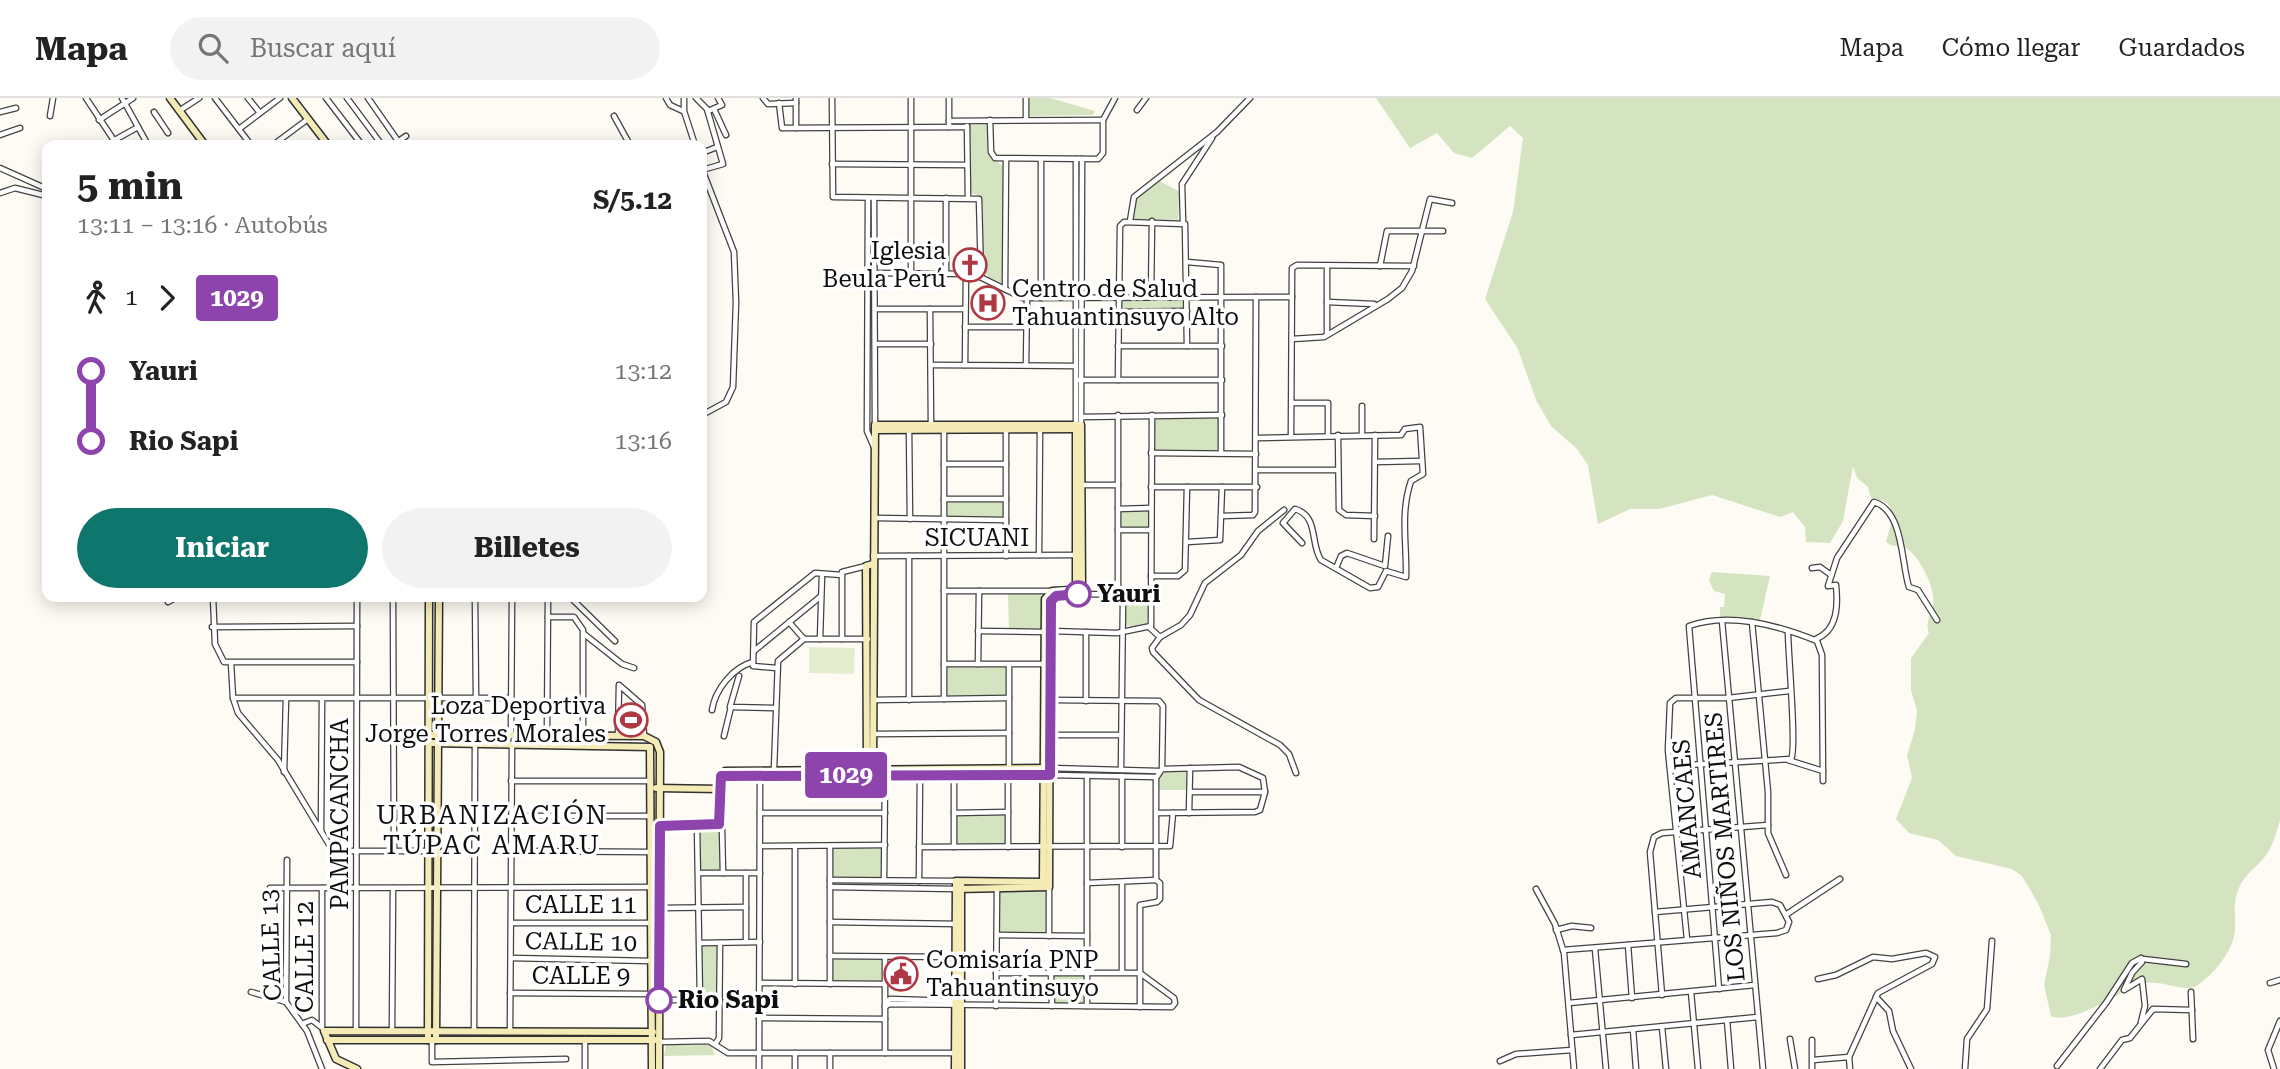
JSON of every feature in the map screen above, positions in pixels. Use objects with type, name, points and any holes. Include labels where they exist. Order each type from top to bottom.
[{"type":"street","points":[[50,116],[52,98]]},
{"type":"street","points":[[86,98],[113,140]]},
{"type":"street","points":[[99,120],[123,101],[133,98]]},
{"type":"street","points":[[170,98],[201,140]]},
{"type":"street","points":[[179,111],[199,98]]},
{"type":"street","points":[[215,98],[247,140]]},
{"type":"street","points":[[248,98],[260,113]]},
{"type":"street","points":[[239,129],[280,98]]},
{"type":"street","points":[[292,98],[324,140]]},
{"type":"street","points":[[326,98],[358,140]]},
{"type":"street","points":[[347,98],[378,140]]},
{"type":"street","points":[[368,98],[397,140]]},
{"type":"street","points":[[666,98],[672,106],[683,108]]},
{"type":"street","points":[[679,98],[693,140]]},
{"type":"street","points":[[683,108],[684,98]]},
{"type":"street","points":[[696,98],[708,111],[723,163],[707,168]]},
{"type":"street","points":[[708,111],[722,105],[718,98]]},
{"type":"street","points":[[832,98],[831,164],[834,198],[968,198],[980,201],[981,277]]},
{"type":"street","points":[[911,98],[911,274]]},
{"type":"street","points":[[949,98],[949,127]]},
{"type":"street","points":[[1026,98],[1026,120]]},
{"type":"street","points":[[990,120],[992,155],[1006,159],[1102,157],[1103,120],[1108,106],[1115,98]]},
{"type":"street","points":[[1137,110],[1146,98]]},
{"type":"street","points":[[1187,346],[1187,262],[1182,184],[1200,153],[1250,98]]},
{"type":"street","points":[[764,100],[779,103],[796,101],[796,128]]},
{"type":"street","points":[[123,101],[145,140]]},
{"type":"street","points":[[779,103],[782,128],[967,127]]},
{"type":"street","points":[[0,112],[16,108]]},
{"type":"street","points":[[714,109],[726,135]]},
{"type":"street","points":[[154,112],[168,133]]},
{"type":"street","points":[[614,116],[627,140]]},
{"type":"street","points":[[280,140],[308,119]]},
{"type":"street","points":[[967,120],[968,198]]},
{"type":"street","points":[[949,121],[1103,120]]},
{"type":"street","points":[[119,140],[138,127]]},
{"type":"street","points":[[0,135],[20,128]]},
{"type":"street","points":[[1130,221],[1134,197],[1217,132]]},
{"type":"street","points":[[400,140],[406,136]]},
{"type":"street","points":[[707,151],[717,147]]},
{"type":"street","points":[[1194,149],[1200,153]]},
{"type":"street","points":[[1005,289],[1006,159]]},
{"type":"street","points":[[1041,159],[1041,298]]},
{"type":"street","points":[[1078,594],[1082,588],[1079,555],[1079,159]]},
{"type":"street","points":[[1179,161],[1190,168]]},
{"type":"street","points":[[831,164],[967,164]]},
{"type":"street","points":[[0,169],[42,187]]},
{"type":"street","points":[[707,183],[734,253],[736,302],[733,387],[726,402],[707,412]]},
{"type":"street","points":[[0,193],[16,188],[42,195]]},
{"type":"street","points":[[946,198],[946,274]]},
{"type":"street","points":[[868,199],[867,431],[874,447]]},
{"type":"street","points":[[870,768],[870,565],[873,556],[875,427],[874,199]]},
{"type":"street","points":[[1292,339],[1327,335],[1402,288],[1413,266],[1430,199],[1452,203]]},
{"type":"street","points":[[1151,297],[1152,221]]},
{"type":"street","points":[[1118,380],[1118,297],[1122,223],[1183,222]]},
{"type":"street","points":[[1380,266],[1387,231],[1443,231]]},
{"type":"street","points":[[1187,262],[1219,262],[1222,297],[1221,453]]},
{"type":"street","points":[[1327,265],[1327,335]]},
{"type":"street","points":[[1291,435],[1294,266],[1413,266]]},
{"type":"street","points":[[867,273],[966,274],[981,277],[1027,298],[1292,297]]},
{"type":"street","points":[[965,365],[966,274]]},
{"type":"street","points":[[1222,516],[1253,515],[1256,487],[1256,297]]},
{"type":"street","points":[[1026,365],[1027,298]]},
{"type":"street","points":[[944,591],[1052,591],[1075,588],[1082,485],[1079,380],[1076,366],[1079,298]]},
{"type":"street","points":[[1327,302],[1375,304]]},
{"type":"street","points":[[874,309],[965,309]]},
{"type":"street","points":[[930,309],[931,424]]},
{"type":"street","points":[[1118,312],[1186,311]]},
{"type":"street","points":[[965,327],[1027,327]]},
{"type":"street","points":[[875,344],[931,344]]},
{"type":"street","points":[[1118,346],[1222,346]]},
{"type":"street","points":[[931,365],[1076,366]]},
{"type":"street","points":[[1079,380],[1222,380]]},
{"type":"street","points":[[1292,403],[1328,403],[1328,435]]},
{"type":"street","points":[[1362,405],[1362,435]]},
{"type":"street","points":[[1006,427],[1040,429],[1079,425],[1118,415],[1222,415]]},
{"type":"street","points":[[1118,415],[1118,530],[1122,631],[1121,769]]},
{"type":"street","points":[[1150,628],[1152,415]]},
{"type":"street","points":[[875,427],[931,424],[944,427]]},
{"type":"street","points":[[875,427],[909,429],[1079,425]]},
{"type":"street","points":[[944,427],[944,699]]},
{"type":"street","points":[[1006,427],[1006,556]]},
{"type":"street","points":[[1256,438],[1291,435],[1401,435],[1405,429],[1420,428],[1420,461],[1423,474],[1411,481],[1402,512],[1406,538],[1406,577],[1386,571],[1378,587],[1373,589],[1336,568],[1318,555],[1311,523],[1304,512],[1295,509],[1283,523],[1302,543]]},
{"type":"street","points":[[909,429],[910,519]]},
{"type":"street","points":[[1039,555],[1040,429]]},
{"type":"street","points":[[1374,539],[1375,434]]},
{"type":"street","points":[[1338,435],[1340,513],[1375,516]]},
{"type":"street","points":[[1152,453],[1256,454]]},
{"type":"street","points":[[1375,462],[1420,461]]},
{"type":"street","points":[[944,464],[1006,464]]},
{"type":"street","points":[[1256,470],[1338,470]]},
{"type":"street","points":[[1082,485],[1118,485]]},
{"type":"street","points":[[1151,487],[1256,487]]},
{"type":"street","points":[[1151,576],[1178,576],[1185,570],[1186,487]]},
{"type":"street","points":[[1187,542],[1219,542],[1222,487]]},
{"type":"street","points":[[944,499],[1006,499]]},
{"type":"street","points":[[1722,621],[1752,622],[1815,639],[1827,633],[1834,620],[1837,604],[1835,583],[1828,586],[1837,558],[1870,504],[1878,502],[1896,527],[1909,587],[1918,590],[1937,620]]},
{"type":"street","points":[[1118,509],[1151,508]]},
{"type":"street","points":[[1284,509],[1258,531],[1241,555],[1205,583],[1194,608],[1181,625],[1160,637],[1152,648],[1194,696],[1280,744],[1289,754],[1296,774]]},
{"type":"street","points":[[874,518],[1006,520]]},
{"type":"street","points":[[1118,530],[1151,530]]},
{"type":"street","points":[[1336,568],[1343,554],[1347,553],[1385,565],[1388,536]]},
{"type":"street","name":"SICUANI","points":[[873,556],[1079,555]]},
{"type":"street","points":[[909,556],[909,700]]},
{"type":"street","points":[[842,639],[842,575],[845,569],[870,565]]},
{"type":"street","points":[[1812,568],[1820,567],[1831,575]]},
{"type":"street","points":[[753,664],[754,622],[815,573],[842,575]]},
{"type":"street","points":[[820,639],[822,575]]},
{"type":"street","points":[[978,664],[979,591]]},
{"type":"street","points":[[1047,772],[1050,700],[1045,599],[1052,591]]},
{"type":"street","points":[[1047,631],[1052,599],[1078,594],[1151,595]]},
{"type":"street","points":[[753,651],[820,597]]},
{"type":"street","points":[[213,602],[212,627],[220,660],[231,663],[357,662]]},
{"type":"street","name":"PAMPACANCHA","points":[[356,1031],[357,602]]},
{"type":"street","points":[[393,602],[394,851]]},
{"type":"street","points":[[429,602],[430,851],[434,887]]},
{"type":"street","points":[[439,602],[432,1062],[566,1059]]},
{"type":"street","points":[[475,602],[475,698]]},
{"type":"street","points":[[511,735],[512,602]]},
{"type":"street","points":[[547,734],[548,602]]},
{"type":"street","points":[[575,602],[615,641]]},
{"type":"street","points":[[548,617],[574,617],[583,633],[622,664],[634,668]]},
{"type":"street","name":"AMANCAES","points":[[1719,989],[1689,626],[1722,621]]},
{"type":"street","name":"LOS NIÑOS MARTIRES","points":[[1722,621],[1763,1069]]},
{"type":"street","points":[[789,622],[804,639]]},
{"type":"street","points":[[1752,622],[1766,760],[1768,825],[1773,850],[1786,875]]},
{"type":"street","points":[[212,627],[357,626]]},
{"type":"street","points":[[978,631],[1086,632],[1150,628],[1160,637]]},
{"type":"street","points":[[1086,632],[1086,701]]},
{"type":"street","points":[[1788,632],[1793,756],[1788,760]]},
{"type":"street","points":[[583,633],[583,734]]},
{"type":"street","points":[[775,769],[778,661],[804,639],[870,639]]},
{"type":"street","points":[[1815,639],[1822,655],[1823,781]]},
{"type":"street","points":[[231,663],[233,698],[238,713],[260,737],[333,851],[430,851]]},
{"type":"street","points":[[712,710],[715,696],[723,684],[742,667],[753,664],[776,667]]},
{"type":"street","points":[[944,664],[1048,664]]},
{"type":"street","points":[[1048,664],[1049,936]]},
{"type":"street","points":[[1008,847],[1009,665]]},
{"type":"street","points":[[724,736],[739,676]]},
{"type":"street","points":[[618,736],[617,687],[625,688],[642,705],[644,736]]},
{"type":"street","points":[[1686,939],[1670,766],[1671,701],[1789,691]]},
{"type":"street","points":[[233,698],[511,698]]},
{"type":"street","points":[[870,700],[1009,698]]},
{"type":"street","points":[[284,772],[286,699]]},
{"type":"street","points":[[321,832],[322,699]]},
{"type":"street","points":[[1050,700],[1122,699],[1162,703],[1156,813],[1156,880],[1160,883],[1159,901],[1140,905],[1140,1007]]},
{"type":"street","points":[[730,706],[775,708]]},
{"type":"street","points":[[870,734],[1009,733]]},
{"type":"street","points":[[430,739],[547,734],[653,738],[659,747],[652,816],[652,852],[659,908],[659,1000],[652,1069]]},
{"type":"street","points":[[1050,735],[1121,735]]},
{"type":"street","points":[[439,739],[475,744],[648,746],[652,751],[660,826],[651,923],[652,995],[659,1069]]},
{"type":"street","points":[[474,1032],[475,744]]},
{"type":"street","points":[[510,1032],[512,744]]},
{"type":"street","points":[[1670,766],[1788,760],[1823,771]]},
{"type":"street","points":[[723,873],[722,829],[719,824],[721,776],[725,771],[870,768],[1009,772],[1121,769],[1159,772]]},
{"type":"street","points":[[1047,772],[1122,776],[1190,768],[1247,769],[1263,778],[1265,792],[1261,808],[1255,812],[1156,813]]},
{"type":"street","points":[[1189,813],[1190,768]]},
{"type":"street","points":[[721,776],[954,776],[1009,772]]},
{"type":"street","points":[[759,1069],[760,775]]},
{"type":"street","points":[[884,880],[885,776]]},
{"type":"street","points":[[919,881],[920,776]]},
{"type":"street","points":[[954,776],[954,847]]},
{"type":"street","points":[[1087,776],[1087,1006]]},
{"type":"street","points":[[1122,776],[1122,847]]},
{"type":"street","points":[[511,781],[720,789]]},
{"type":"street","points":[[1190,792],[1265,792]]},
{"type":"street","points":[[954,813],[1008,812]]},
{"type":"street","points":[[760,813],[885,813]]},
{"type":"street","points":[[919,847],[1170,846],[1173,842],[1173,813]]},
{"type":"street","points":[[511,816],[652,816]]},
{"type":"street","points":[[660,826],[719,824]]},
{"type":"street","points":[[1662,995],[1650,852],[1654,837],[1678,832],[1768,825]]},
{"type":"street","points":[[698,826],[700,1000]]},
{"type":"street","points":[[760,846],[885,845]]},
{"type":"street","points":[[795,846],[795,984]]},
{"type":"street","points":[[830,846],[830,984]]},
{"type":"street","points":[[511,851],[652,852]]},
{"type":"street","name":"CALLE 13","points":[[287,860],[286,1002],[302,1024],[322,1069]]},
{"type":"street","points":[[699,873],[760,873]]},
{"type":"street","points":[[746,873],[746,943]]},
{"type":"street","points":[[1787,914],[1840,879]]},
{"type":"street","points":[[830,880],[919,881],[997,888],[1047,884]]},
{"type":"street","points":[[1087,883],[1156,880]]},
{"type":"street","points":[[1122,882],[1122,972]]},
{"type":"street","points":[[830,887],[1047,884]]},
{"type":"street","points":[[958,885],[958,1053],[961,1069]]},
{"type":"street","points":[[270,887],[656,887]]},
{"type":"street","name":"CALLE 12","points":[[322,888],[323,1029]]},
{"type":"street","points":[[393,888],[393,1032]]},
{"type":"street","points":[[996,1006],[997,888]]},
{"type":"street","points":[[1536,889],[1563,950],[1574,1069]]},
{"type":"street","points":[[1563,950],[1777,933],[1788,928],[1787,914],[1772,902],[1655,912]]},
{"type":"street","points":[[659,908],[746,907]]},
{"type":"street","points":[[830,922],[958,924]]},
{"type":"street","name":"CALLE 11","points":[[511,923],[651,923]]},
{"type":"street","points":[[958,924],[955,957],[958,1003]]},
{"type":"street","points":[[1556,930],[1572,926],[1591,928]]},
{"type":"street","points":[[996,935],[1087,936]]},
{"type":"street","points":[[1965,1069],[1967,1039],[1987,1011],[1991,986],[1992,941]]},
{"type":"street","points":[[701,943],[760,943]]},
{"type":"street","points":[[716,1042],[719,1038],[720,943]]},
{"type":"street","points":[[1628,945],[1632,998]]},
{"type":"street","points":[[1595,949],[1606,1069]]},
{"type":"street","points":[[1818,979],[1836,975],[1873,957],[1906,958],[1926,953],[1935,957],[1932,964],[1882,990],[1849,1057],[1850,1069]]},
{"type":"street","points":[[830,956],[955,957]]},
{"type":"street","points":[[885,957],[885,1053]]},
{"type":"street","name":"CALLE 10","points":[[511,958],[651,961]]},
{"type":"street","points":[[2141,1021],[2145,1006],[2142,979],[2124,990],[2143,959]]},
{"type":"street","points":[[2057,1066],[2106,1003],[2132,963],[2143,959],[2186,964]]},
{"type":"street","points":[[885,1005],[890,999],[996,1006],[1171,1007],[1175,1003],[1174,998],[1140,972],[996,973]]},
{"type":"street","points":[[1051,973],[1052,1006]]},
{"type":"street","points":[[2270,983],[2280,980]]},
{"type":"street","points":[[760,983],[885,984]]},
{"type":"street","points":[[1569,1003],[1755,985]]},
{"type":"street","points":[[251,992],[286,1002]]},
{"type":"street","points":[[1690,992],[1698,1069]]},
{"type":"street","points":[[2191,992],[2193,1039]]},
{"type":"street","name":"CALLE 9","points":[[510,993],[652,995]]},
{"type":"street","points":[[1876,998],[1889,1011],[1893,1031],[1911,1069]]},
{"type":"street","points":[[659,1000],[720,1000]]},
{"type":"street","points":[[2100,1069],[2122,1040],[2130,1038],[2153,1009],[2192,1010]]},
{"type":"street","points":[[1571,1035],[1758,1017]]},
{"type":"street","points":[[759,1018],[885,1018]]},
{"type":"street","points":[[302,1024],[312,1020],[323,1029],[334,1055],[357,1069]]},
{"type":"street","points":[[1727,1020],[1731,1069]]},
{"type":"street","points":[[2274,1069],[2268,1050],[2280,1021]]},
{"type":"street","points":[[1662,1027],[1666,1069]]},
{"type":"street","points":[[323,1029],[393,1032],[432,1037],[474,1032],[656,1037],[716,1042],[728,1053],[958,1053]]},
{"type":"street","points":[[1633,1029],[1636,1069]]},
{"type":"street","points":[[327,1040],[656,1037]]},
{"type":"street","points":[[585,1039],[585,1069]]},
{"type":"street","points":[[1790,1039],[1795,1069]]},
{"type":"street","points":[[1812,1040],[1812,1069]]},
{"type":"street","points":[[1500,1061],[1534,1051],[1572,1050]]},
{"type":"street","points":[[795,1053],[795,1069]]},
{"type":"street","points":[[830,1053],[830,1069]]},
{"type":"street","points":[[955,1069],[958,1053]]},
{"type":"street","points":[[1812,1060],[1849,1057]]},
{"type":"street","points":[[342,1061],[346,1069]]},
{"type":"green space","points":[[1028,98],[1050,98],[1095,111],[1093,115],[1028,116]]},
{"type":"green space","points":[[1376,98],[2280,98],[2280,821],[2268,851],[2239,888],[2235,904],[2234,938],[2222,962],[2209,976],[2190,988],[2143,983],[2081,1013],[2060,1018],[2051,1016],[2044,985],[2051,935],[2038,903],[2022,876],[2012,869],[1956,856],[1938,840],[1909,833],[1896,819],[1912,778],[1907,755],[1915,730],[1917,710],[1911,691],[1911,658],[1929,633],[1928,623],[1934,600],[1930,583],[1917,558],[1906,548],[1886,542],[1892,517],[1890,507],[1884,501],[1871,498],[1868,487],[1857,478],[1853,466],[1843,521],[1830,543],[1806,542],[1805,527],[1793,512],[1780,517],[1712,495],[1659,509],[1630,509],[1598,524],[1588,465],[1577,449],[1551,426],[1536,400],[1518,349],[1485,299],[1513,212],[1523,138],[1510,126],[1472,158],[1454,153],[1437,133],[1410,148]]},
{"type":"green space","points":[[988,124],[988,154],[1005,168],[1001,285],[989,278],[983,270],[982,197],[971,193],[970,125]]},
{"type":"green space","points":[[1158,180],[1180,192],[1178,220],[1131,219],[1135,199]]},
{"type":"green space","points":[[1185,298],[1185,310],[1120,310],[1119,299]]},
{"type":"green space","points":[[1219,418],[1219,450],[1154,450],[1154,419]]},
{"type":"green space","points":[[1004,496],[1004,519],[946,518],[946,497]]},
{"type":"green space","points":[[1120,510],[1149,510],[1149,528],[1120,528]]},
{"type":"green space","points":[[1712,572],[1770,576],[1760,620],[1720,618],[1720,607],[1724,607],[1725,594],[1714,591],[1709,580]]},
{"type":"green space","points":[[1008,594],[1041,594],[1041,629],[1009,629]]},
{"type":"green space","points":[[1124,599],[1149,599],[1147,626],[1123,626]]},
{"type":"green space","points":[[809,647],[855,648],[854,674],[809,673]]},
{"type":"green space","points":[[945,665],[1008,666],[1008,697],[945,698]]},
{"type":"green space","points":[[1163,771],[1186,771],[1188,790],[1158,790],[1158,777]]},
{"type":"green space","points":[[955,814],[1006,814],[1006,844],[955,843]]},
{"type":"green space","points":[[699,827],[721,827],[721,871],[699,871]]},
{"type":"green space","points":[[882,847],[883,879],[832,878],[832,848]]},
{"type":"green space","points":[[999,889],[1047,889],[1047,933],[998,933]]},
{"type":"green space","points":[[702,944],[719,944],[719,999],[701,999]]},
{"type":"green space","points":[[832,958],[883,959],[883,982],[832,982]]},
{"type":"green space","points":[[1054,975],[1085,975],[1085,1004],[1054,1004]]},
{"type":"green space","points":[[666,1045],[711,1045],[715,1055],[664,1056]]},
{"type":"bus line","name":"1029","points":[[659,1000],[660,826],[719,824],[721,776],[1050,775],[1051,601],[1056,596],[1078,594]]},
{"type":"place","name":"Iglesia Beula Perú","points":[[970,265]]},
{"type":"place","name":"Centro de Salud Tahuantinsuyo Alto","points":[[988,303]]},
{"type":"place","name":"Yauri","points":[[1078,594]]},
{"type":"place","name":"Loza Deportiva Jorge Torres Morales","points":[[631,720]]},
{"type":"place","name":"Comisaría PNP Tahuantinsuyo","points":[[901,974]]},
{"type":"place","name":"Rio Sapi","points":[[659,1000]]},
{"type":"district","name":"URBANIZACIÓN TÚPAC AMARU","points":[[492,830]]}]
